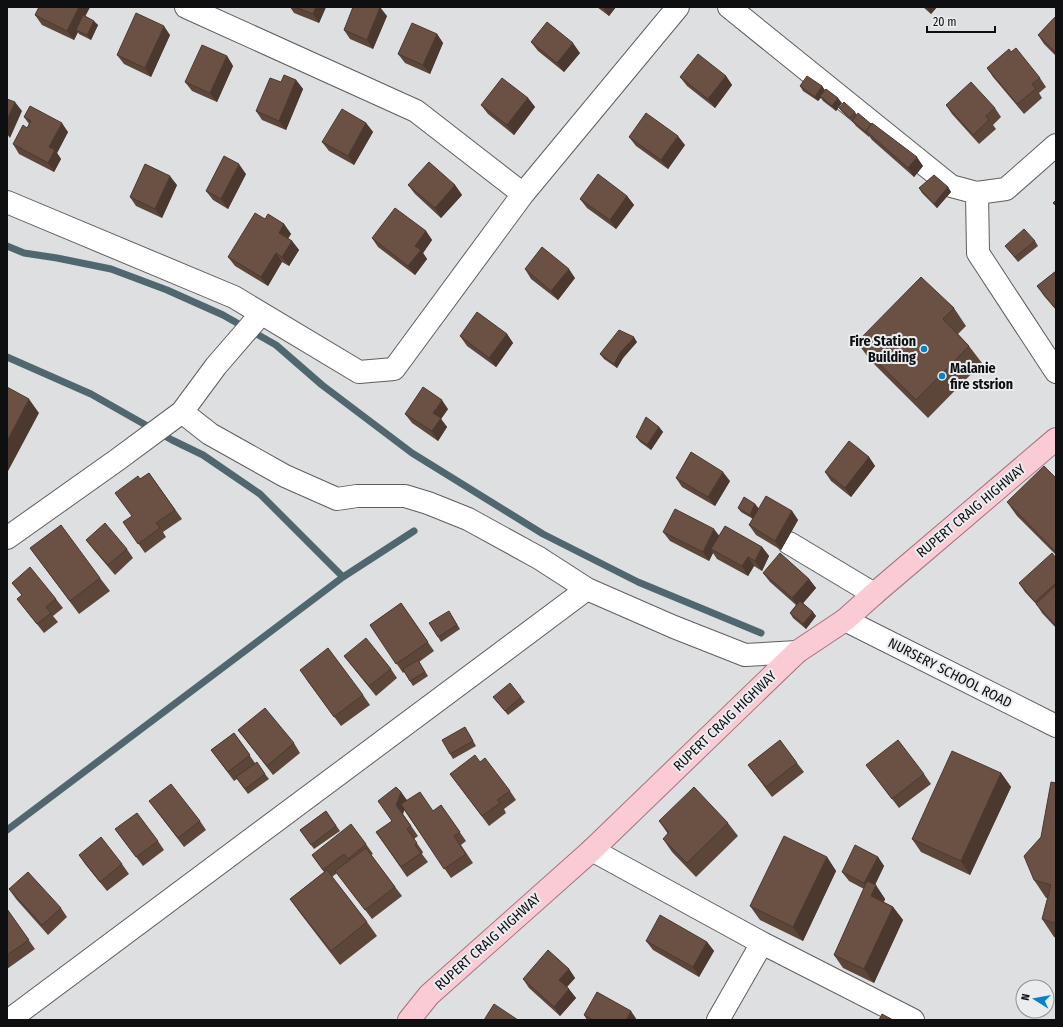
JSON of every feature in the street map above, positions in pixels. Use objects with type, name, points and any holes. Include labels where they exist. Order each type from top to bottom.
[{"type":"main road","name":"RUPERT CRAIG HIGHWAY","points":[[409,1020],[429,995],[592,850],[797,652],[845,620],[1056,439]]},
{"type":"street","points":[[186,7],[416,111],[523,194]]},
{"type":"street","points":[[7,202],[234,297],[359,372],[394,369],[523,194],[678,7]]},
{"type":"street","points":[[729,7],[951,186],[977,192],[1006,189],[1056,145]]},
{"type":"street","points":[[977,192],[978,253],[1056,372]]},
{"type":"street","points":[[10,531],[116,460],[182,412],[216,366],[261,314]]},
{"type":"street","points":[[182,412],[210,434],[285,476],[337,499],[357,496],[405,496],[428,503],[468,519],[539,558],[587,589],[674,627],[745,655],[797,652]]},
{"type":"street","points":[[789,544],[874,594]]},
{"type":"street","points":[[9,1020],[587,589]]},
{"type":"street","name":"NURSERY SCHOOL ROAD","points":[[845,620],[1056,726]]},
{"type":"street","points":[[592,850],[762,943],[913,1020]]},
{"type":"street","points":[[718,1020],[762,943]]},
{"type":"building","points":[[39,7],[79,7],[67,31],[35,15]]},
{"type":"building","points":[[295,7],[316,7],[313,14]]},
{"type":"building","points":[[353,7],[380,7],[367,40],[344,30]]},
{"type":"building","points":[[136,13],[164,26],[145,68],[117,55]]},
{"type":"building","points":[[83,15],[94,21],[87,35],[76,30]]},
{"type":"building","points":[[1056,16],[1056,53],[1038,35]]},
{"type":"building","points":[[547,22],[573,43],[557,63],[531,42]]},
{"type":"building","points":[[412,23],[437,34],[423,65],[398,54]]},
{"type":"building","points":[[202,45],[227,56],[210,93],[185,82]]},
{"type":"building","points":[[1016,48],[1040,78],[1032,84],[1036,89],[1017,104],[987,68],[1009,49],[1011,52]]},
{"type":"building","points":[[698,54],[726,76],[708,99],[680,77]]},
{"type":"building","points":[[284,75],[296,80],[279,121],[256,111],[270,78],[281,82]]},
{"type":"building","points":[[807,76],[822,86],[815,97],[800,86]]},
{"type":"building","points":[[502,78],[528,98],[507,125],[481,105]]},
{"type":"building","points":[[971,82],[995,108],[986,116],[989,120],[973,135],[946,105]]},
{"type":"building","points":[[826,89],[838,98],[832,106],[820,96]]},
{"type":"building","points":[[7,99],[15,102],[7,120]]},
{"type":"building","points":[[844,102],[855,112],[850,118],[839,108]]},
{"type":"building","points":[[30,106],[62,123],[49,147],[55,150],[48,163],[13,144],[23,125],[27,128],[31,121],[24,117]]},
{"type":"building","points":[[342,109],[366,123],[348,156],[322,142]]},
{"type":"building","points":[[646,113],[678,136],[661,160],[629,137]]},
{"type":"building","points":[[858,113],[871,124],[866,132],[852,121]]},
{"type":"building","points":[[872,123],[917,157],[908,168],[866,131]]},
{"type":"building","points":[[224,156],[239,164],[221,199],[206,191]]},
{"type":"building","points":[[429,162],[455,185],[435,208],[408,185]]},
{"type":"building","points":[[145,164],[170,176],[155,209],[130,197]]},
{"type":"building","points":[[598,174],[627,196],[610,220],[580,199]]},
{"type":"building","points":[[934,175],[948,187],[934,204],[919,188]]},
{"type":"building","points":[[395,208],[426,231],[415,246],[421,250],[408,266],[372,238]]},
{"type":"building","points":[[255,213],[265,219],[268,214],[284,224],[279,233],[292,241],[282,257],[276,253],[261,277],[228,257]]},
{"type":"building","points":[[1024,229],[1035,241],[1015,257],[1005,246]]},
{"type":"building","points":[[542,247],[569,269],[551,291],[525,269]]},
{"type":"building","points":[[1056,271],[1056,309],[1037,286]]},
{"type":"building","name":"Fire Station Building","points":[[921,277],[954,308],[943,319],[969,346],[916,400],[857,342]]},
{"type":"building","points":[[477,312],[507,334],[489,358],[460,336]]},
{"type":"building","points":[[619,330],[634,337],[620,353],[614,364],[600,354]]},
{"type":"building","points":[[7,387],[29,399],[7,441]]},
{"type":"building","points":[[423,387],[442,400],[433,413],[441,418],[432,431],[405,414]]},
{"type":"building","points":[[646,417],[659,427],[647,445],[636,437]]},
{"type":"building","points":[[849,441],[869,457],[845,488],[825,472]]},
{"type":"building","points":[[691,452],[723,472],[708,497],[676,478]]},
{"type":"building","points":[[1044,466],[1056,478],[1056,552],[1007,502]]},
{"type":"building","points":[[149,473],[175,510],[156,523],[160,528],[138,544],[123,522],[132,516],[115,493],[138,476],[140,479]]},
{"type":"building","points":[[766,496],[792,511],[775,541],[749,525]]},
{"type":"building","points":[[744,497],[755,504],[750,515],[738,508]]},
{"type":"building","points":[[675,509],[714,529],[703,552],[663,532]]},
{"type":"building","points":[[105,523],[127,549],[108,565],[86,540]]},
{"type":"building","points":[[61,525],[100,578],[70,601],[30,548]]},
{"type":"building","points":[[725,526],[762,547],[755,561],[748,557],[742,566],[711,549]]},
{"type":"building","points":[[780,553],[809,579],[792,598],[763,573]]},
{"type":"building","points":[[1052,553],[1056,558],[1056,583],[1035,602],[1019,583]]},
{"type":"building","points":[[30,567],[56,599],[46,607],[51,613],[37,624],[17,599],[22,595],[12,583]]},
{"type":"building","points":[[1056,585],[1056,626],[1036,604]]},
{"type":"building","points":[[800,601],[813,612],[803,624],[790,613]]},
{"type":"building","points":[[401,603],[428,642],[396,664],[370,625]]},
{"type":"building","points":[[449,611],[457,625],[438,637],[429,623]]},
{"type":"building","points":[[366,638],[391,669],[369,686],[344,656]]},
{"type":"building","points":[[328,648],[363,695],[334,717],[300,670]]},
{"type":"building","points":[[418,660],[425,672],[410,681],[403,669]]},
{"type":"building","points":[[510,683],[521,697],[505,711],[493,697]]},
{"type":"building","points":[[265,708],[294,743],[267,766],[238,730]]},
{"type":"building","points":[[465,727],[473,741],[450,754],[442,740]]},
{"type":"building","points":[[234,733],[250,755],[228,772],[211,750]]},
{"type":"building","points":[[780,740],[797,763],[766,787],[748,765]]},
{"type":"building","points":[[898,740],[924,774],[892,799],[866,765]]},
{"type":"building","points":[[952,751],[1001,773],[961,861],[912,839]]},
{"type":"building","points":[[475,755],[480,762],[485,758],[510,791],[497,800],[500,803],[482,816],[450,774]]},
{"type":"building","points":[[257,762],[265,774],[245,789],[236,777]]},
{"type":"building","points":[[1051,782],[1056,783],[1056,923],[1042,919],[1051,885],[1034,880],[1024,856],[1041,837]]},
{"type":"building","points":[[171,784],[200,821],[178,838],[149,801]]},
{"type":"building","points":[[396,787],[401,792],[396,805],[411,826],[407,829],[417,843],[415,845],[421,853],[401,867],[376,832],[392,821],[378,801]]},
{"type":"building","points":[[694,787],[728,823],[687,863],[663,839],[669,832],[659,821]]},
{"type":"building","points":[[420,792],[433,811],[441,805],[460,832],[454,836],[466,854],[444,869],[401,804]]},
{"type":"building","points":[[326,811],[336,826],[311,845],[300,830]]},
{"type":"building","points":[[137,813],[158,841],[136,857],[115,829]]},
{"type":"building","points":[[351,824],[366,844],[348,859],[344,854],[323,870],[312,855]]},
{"type":"building","points":[[784,836],[827,857],[793,927],[750,906]]},
{"type":"building","points":[[101,837],[122,864],[100,882],[79,855]]},
{"type":"building","points":[[855,845],[878,857],[864,883],[842,872]]},
{"type":"building","points":[[366,848],[395,887],[365,910],[335,871]]},
{"type":"building","points":[[327,870],[367,922],[331,951],[290,899]]},
{"type":"building","points":[[28,872],[61,908],[42,925],[9,889]]},
{"type":"building","points":[[867,881],[876,885],[871,896],[893,907],[864,969],[834,955]]},
{"type":"building","points":[[7,909],[29,940],[7,955]]},
{"type":"building","points":[[660,915],[707,942],[693,967],[646,941]]},
{"type":"building","points":[[548,950],[569,969],[559,980],[569,989],[554,1007],[523,979]]},
{"type":"building","points":[[597,992],[631,1011],[626,1020],[593,1020],[584,1015]]},
{"type":"building","points":[[494,1004],[518,1020],[484,1020]]},
{"type":"building","points":[[882,1014],[893,1020],[879,1020]]},
{"type":"waterway","points":[[7,246],[24,253],[111,269],[167,290],[223,315],[276,345],[322,385],[412,453],[543,534],[638,582],[761,633]]},
{"type":"waterway","points":[[7,357],[91,394],[172,440],[203,455],[260,494],[343,577]]},
{"type":"waterway","points":[[7,830],[343,577],[414,531]]},
{"type":"place","name":"Fire Station Building","points":[[924,349]]},
{"type":"place","name":"Malanie fire stsrion","points":[[942,376]]}]
